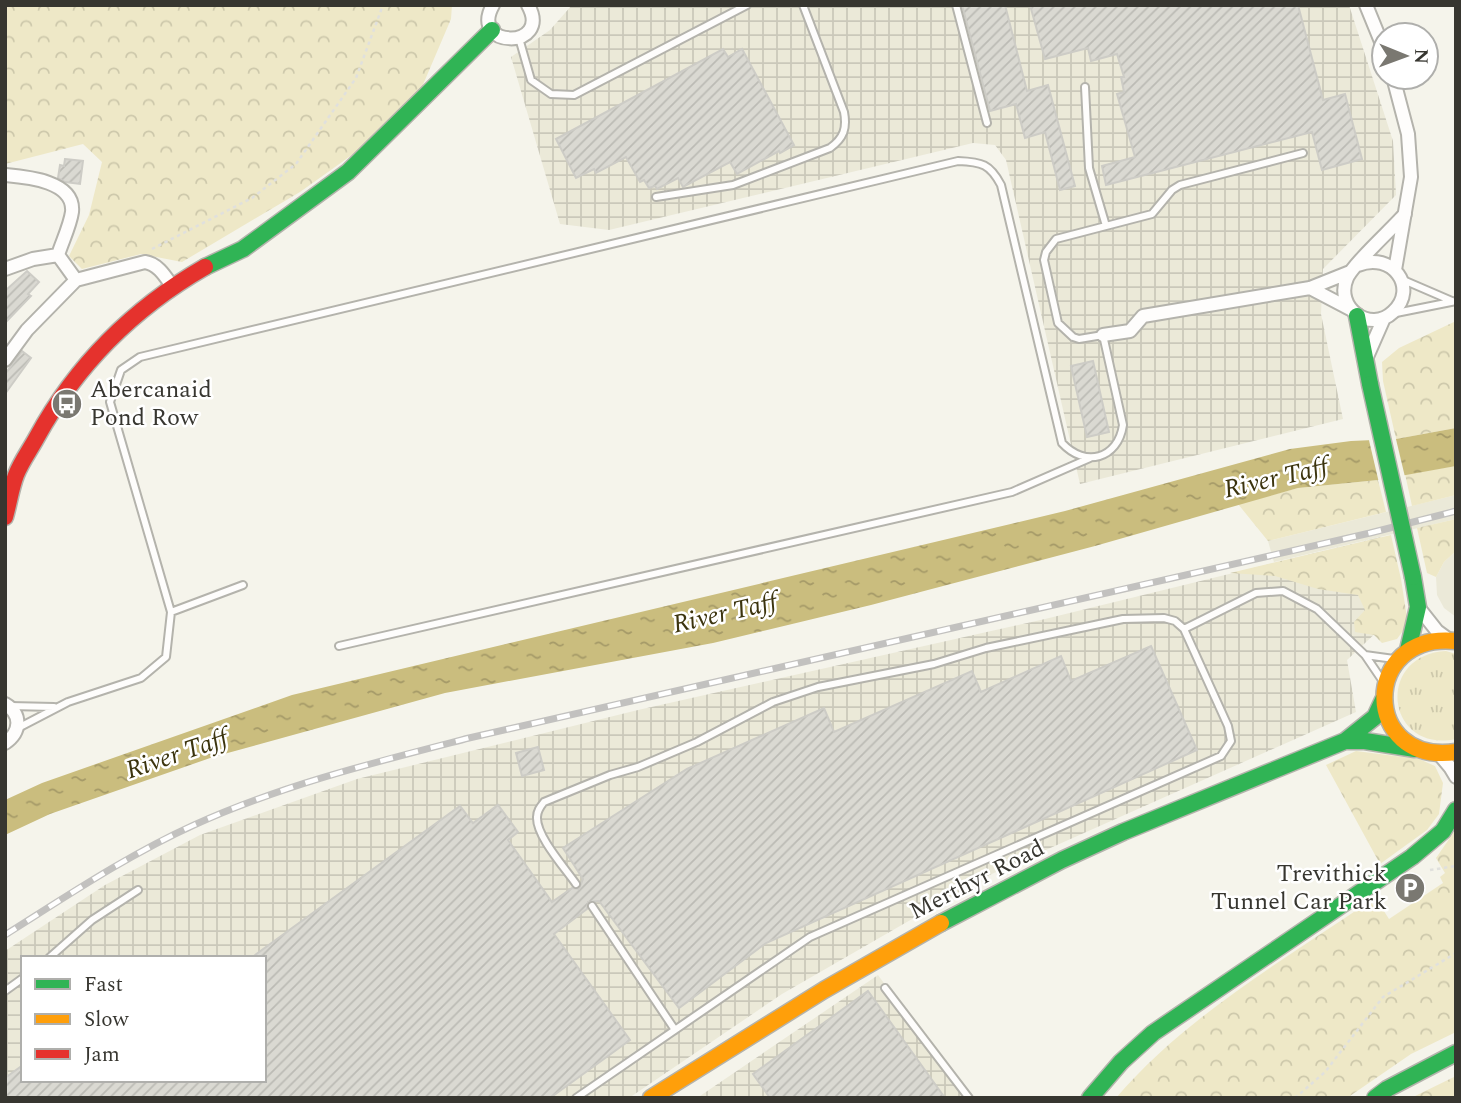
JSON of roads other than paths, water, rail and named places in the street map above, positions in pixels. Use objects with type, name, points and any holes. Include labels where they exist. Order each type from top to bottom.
[{"type":"main road","points":[[5,517],[16,475],[60,398],[100,347],[172,286],[213,262],[243,249],[348,172],[492,30]]},
{"type":"main road","points":[[1354,312],[1418,607]]},
{"type":"main road","name":"Merthyr Road","points":[[651,1098],[896,947],[971,907],[1122,832],[1345,741],[1375,717],[1391,670],[1403,655],[1418,607]]},
{"type":"main road","points":[[1403,655],[1419,643],[1452,640]]},
{"type":"main road","points":[[1384,693],[1384,710],[1397,733],[1419,749]]},
{"type":"main road","name":"Merthyr Road","points":[[1345,741],[1365,741],[1448,753]]},
{"type":"main road","points":[[1090,1098],[1121,1062],[1153,1033],[1412,857],[1443,831],[1456,810]]},
{"type":"main road","points":[[1375,1098],[1456,1053]]},
{"type":"street","points":[[493,5],[489,17],[492,30],[507,40],[525,35],[532,24],[533,17],[528,5]]},
{"type":"street","points":[[1366,361],[1388,316],[1402,299],[1403,288],[1398,274],[1411,177],[1408,134],[1397,91]]},
{"type":"street","points":[[5,175],[52,184],[68,196],[72,203],[72,214],[58,255]]},
{"type":"street","points":[[1354,312],[1344,290],[1345,280],[1405,214]]},
{"type":"street","points":[[58,255],[76,280]]},
{"type":"street","points":[[5,269],[33,259],[58,255]]},
{"type":"street","points":[[1103,335],[1130,331],[1143,316],[1310,288],[1354,268],[1377,261],[1398,274]]},
{"type":"street","points":[[5,360],[27,330],[76,280],[145,262],[151,263],[162,272],[172,286]]},
{"type":"street","points":[[1310,288],[1367,320],[1388,316]]},
{"type":"street","points":[[1418,607],[1437,631],[1452,640]]},
{"type":"street","points":[[5,743],[17,729],[18,718],[7,705]]},
{"type":"street","points":[[1448,753],[1450,766],[1456,777]]},
{"type":"lane","points":[[519,38],[531,80],[551,94],[574,94],[747,5]]},
{"type":"lane","points":[[656,197],[733,185],[830,148],[841,138],[845,131],[844,112],[803,5]]},
{"type":"lane","points":[[956,5],[987,122]]},
{"type":"lane","points":[[1085,87],[1089,168],[1106,226]]},
{"type":"lane","points":[[339,646],[1012,492],[1112,450],[1121,435],[1123,425],[1103,335],[1079,339],[1058,323],[1044,260],[1046,252],[1056,239],[1152,214],[1172,190],[1180,185],[1303,153]]},
{"type":"lane","points":[[17,729],[56,707],[105,688],[141,678],[166,657],[171,612],[110,402],[121,370],[140,357],[958,161],[978,162],[993,170],[1001,185],[1062,443],[1070,451],[1092,457]]},
{"type":"lane","points":[[1398,274],[1455,302]]},
{"type":"lane","points":[[1388,316],[1455,302]]},
{"type":"lane","points":[[171,612],[243,585]]},
{"type":"lane","points":[[1184,629],[1256,593],[1283,591],[1317,609],[1365,655],[1384,693]]},
{"type":"lane","points":[[576,884],[540,833],[536,819],[544,802],[674,752],[773,702],[818,687],[934,664],[986,648],[1123,619],[1164,618],[1175,621],[1184,629],[1228,726],[1231,741],[1222,756],[810,937],[576,1098]]},
{"type":"lane","points":[[1365,655],[1403,655]]},
{"type":"lane","points":[[7,705],[56,707]]},
{"type":"lane","points":[[51,956],[92,920],[138,890]]},
{"type":"lane","points":[[592,906],[675,1030]]},
{"type":"lane","points":[[5,990],[21,979]]},
{"type":"lane","points":[[885,988],[969,1098]]},
{"type":"water","name":"River Taff","points":[[1456,428],[1456,466],[1378,480],[1298,488],[1095,546],[713,643],[445,693],[213,757],[50,814],[5,835],[5,800],[42,783],[292,695],[1065,511],[1290,449],[1351,441],[1396,439]]},
{"type":"railway","points":[[5,935],[169,837],[261,798],[330,776],[469,738],[1370,533],[1456,511]]},
{"type":"place","name":"Abercanaid Pond Row","points":[[67,404]]},
{"type":"place","name":"Trevithick Tunnel Car Park","points":[[1410,888]]}]
